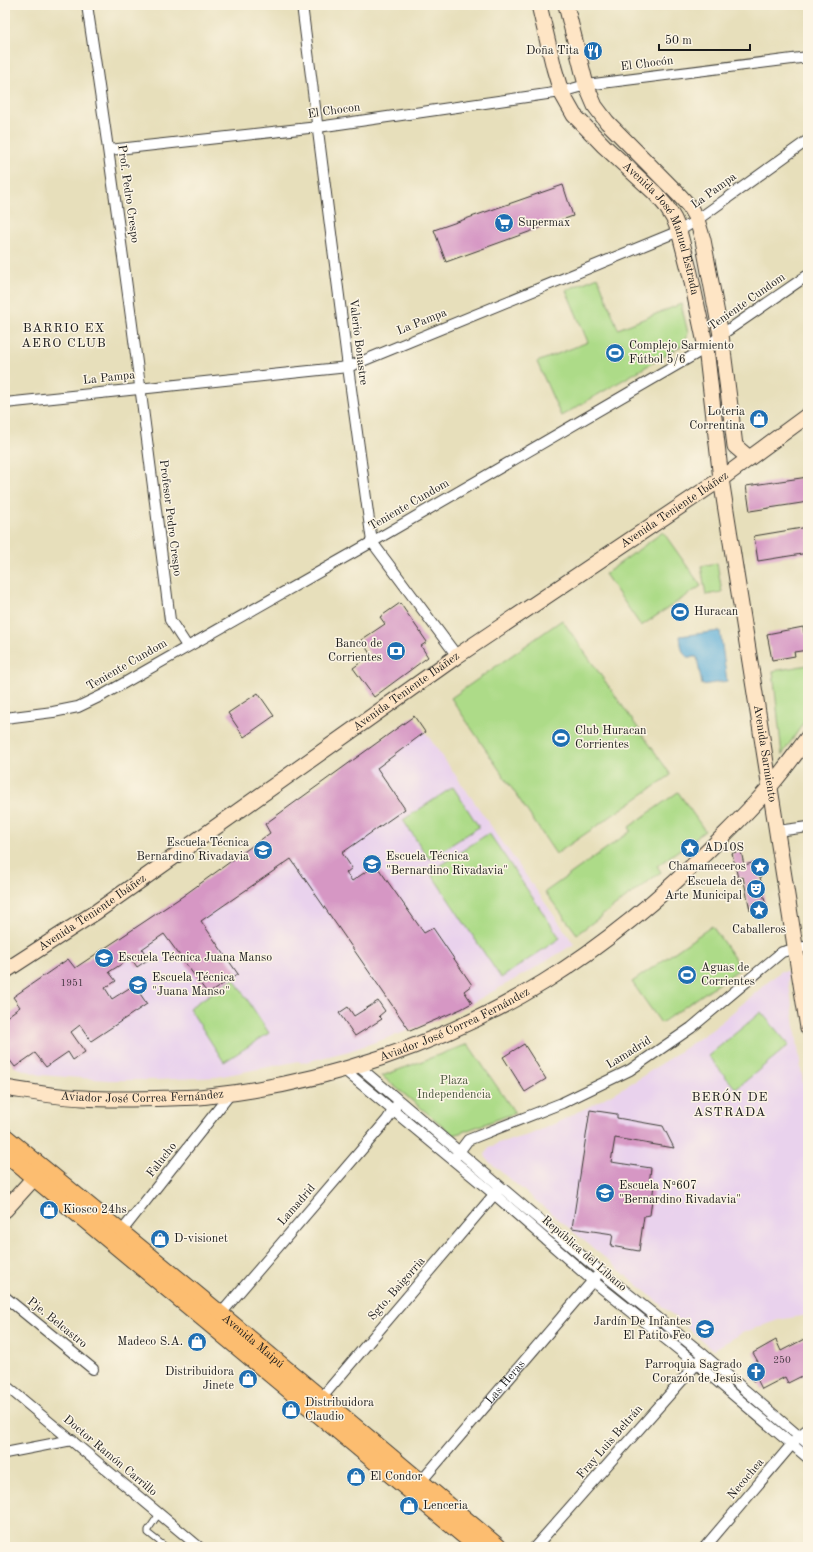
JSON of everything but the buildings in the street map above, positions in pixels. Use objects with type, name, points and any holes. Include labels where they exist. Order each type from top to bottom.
[{"type":"main road","name":"Avenida José Manuel Estrada","points":[[539,5],[561,92],[574,115],[604,146],[655,193],[666,206],[679,231],[690,273],[706,348],[721,479]]},
{"type":"main road","name":"Avenida José Manuel Estrada","points":[[566,5],[586,85],[595,106],[607,122],[689,206],[697,220],[703,240],[722,335],[735,446],[749,458]]},
{"type":"main road","name":"Avenida Teniente Ibáñez","points":[[5,971],[96,912],[457,656],[721,479],[808,415]]},
{"type":"main road","name":"Avenida Sarmiento","points":[[721,479],[777,831],[802,947],[808,1028]]},
{"type":"main road","name":"Aviador José Correa Fernández","points":[[5,1088],[83,1098],[131,1100],[205,1097],[231,1094],[290,1083],[350,1067],[427,1042],[490,1011],[543,982],[574,962],[623,926],[680,879],[743,816],[770,786],[808,737]]},
{"type":"main road","name":"Avenida Maipú","points":[[5,1137],[39,1173],[216,1319],[416,1488],[478,1547]]},
{"type":"main road","name":"Avenida Maipú","points":[[5,1153],[39,1173]]},
{"type":"main road","points":[[5,1210],[39,1173]]},
{"type":"main road","name":"Avenida Maipú","points":[[416,1488],[498,1547]]},
{"type":"street","name":"Prof. Pedro Crespo","points":[[87,5],[109,150],[141,388]]},
{"type":"street","name":"Valerio Bonastre","points":[[302,5],[372,542],[457,656]]},
{"type":"street","name":"El Chocón","points":[[561,92],[586,85],[808,57]]},
{"type":"street","name":"El Chocon","points":[[109,150],[318,127],[561,92]]},
{"type":"street","name":"La Pampa","points":[[5,403],[348,367],[679,231],[697,220],[808,140]]},
{"type":"street","name":"Teniente Cundom","points":[[5,718],[53,712],[78,707],[103,695],[372,542],[706,348],[722,335],[808,275]]},
{"type":"street","name":"Profesor Pedro Crespo","points":[[141,388],[170,620],[187,646]]},
{"type":"street","points":[[777,831],[808,827]]},
{"type":"street","name":"Lamadrid","points":[[452,1160],[468,1140],[562,1104],[630,1070],[691,1028],[782,952],[802,947]]},
{"type":"street","name":"República del Libano","points":[[350,1067],[400,1102],[460,1151],[498,1190],[593,1281],[697,1364],[808,1458]]},
{"type":"street","name":"República del Libano","points":[[350,1067],[393,1111],[452,1160],[498,1190],[601,1272],[704,1355],[808,1444]]},
{"type":"street","name":"Falucho","points":[[116,1238],[231,1094]]},
{"type":"street","name":"Lamadrid","points":[[216,1319],[387,1120],[400,1102]]},
{"type":"street","name":"Sgto. Baigorria","points":[[316,1403],[498,1190]]},
{"type":"street","name":"Las Heras","points":[[416,1488],[601,1272]]},
{"type":"street","name":"Pje. Belcastro","points":[[5,1297],[93,1369]]},
{"type":"street","name":"Fray Luis Beltrán","points":[[535,1547],[704,1355]]},
{"type":"street","name":"Doctor Ramón Carrillo","points":[[5,1385],[198,1547]]},
{"type":"street","name":"Necochea","points":[[705,1547],[799,1436],[808,1429]]},
{"type":"street","points":[[5,1453],[72,1440]]},
{"type":"lane","points":[[159,1514],[148,1530],[148,1533],[166,1547]]},
{"type":"shaded area","name":"Escuela Técnica \"Bernardino Rivadavia\"","points":[[414,716],[574,944],[535,968],[461,1009],[402,1033],[349,1051],[301,1063],[299,1061],[217,1077],[157,1080],[109,1080],[40,1075],[15,1067],[5,1054],[5,1018],[20,1007],[13,997],[68,959],[75,968],[183,896],[270,833],[265,824]]},
{"type":"shaded area","points":[[781,971],[787,971],[808,1118],[808,1315],[778,1320],[742,1333],[713,1350],[645,1291],[488,1161],[485,1155],[489,1148],[498,1143],[529,1135],[556,1123],[637,1080],[713,1029]]},
{"type":"green space","name":"Complejo Sarmiento Fútbol 5/6","points":[[598,277],[618,329],[681,304],[688,333],[685,344],[561,416],[537,362],[588,342],[566,290]]},
{"type":"green space","points":[[663,532],[701,586],[641,626],[605,574]]},
{"type":"green space","points":[[717,563],[722,592],[706,595],[701,566]]},
{"type":"green space","name":"Club Huracan Corrientes","points":[[562,620],[671,775],[556,854],[451,698]]},
{"type":"green space","points":[[808,665],[808,716],[782,755],[773,671]]},
{"type":"green space","points":[[453,787],[479,827],[429,859],[403,820]]},
{"type":"green space","points":[[678,792],[705,831],[657,866],[661,872],[577,934],[545,892],[631,831],[629,827]]},
{"type":"green space","points":[[489,833],[560,938],[501,978],[430,872]]},
{"type":"green space","name":"Aguas de Corrientes","points":[[712,926],[741,968],[661,1023],[632,982]]},
{"type":"green space","points":[[234,979],[269,1033],[224,1062],[189,1008]]},
{"type":"green space","points":[[761,1012],[789,1045],[736,1089],[708,1056]]},
{"type":"green space","name":"Plaza Independencia","points":[[468,1044],[515,1113],[454,1135],[382,1076]]},
{"type":"water","points":[[720,631],[727,681],[702,685],[697,657],[687,657],[685,655],[680,636]]},
{"type":"place","name":"Doña Tita","points":[[593,51]]},
{"type":"place","name":"Supermax","points":[[504,223]]},
{"type":"place","name":"Complejo Sarmiento Fútbol 5/6","points":[[615,353]]},
{"type":"place","name":"Loteria Correntina","points":[[759,419]]},
{"type":"place","name":"Huracan","points":[[680,612]]},
{"type":"place","name":"Banco de Corrientes","points":[[396,651]]},
{"type":"place","name":"Club Huracan Corrientes","points":[[561,738]]},
{"type":"place","name":"AD10S","points":[[690,848]]},
{"type":"place","name":"Escuela Técnica Bernardino Rivadavia","points":[[263,850]]},
{"type":"place","name":"Escuela Técnica \"Bernardino Rivadavia\"","points":[[372,864]]},
{"type":"place","name":"Chamameceros","points":[[760,867]]},
{"type":"place","name":"Escuela de Arte Municipal","points":[[756,889]]},
{"type":"place","name":"Caballeros","points":[[759,910]]},
{"type":"place","name":"Escuela Técnica Juana Manso","points":[[104,958]]},
{"type":"place","name":"Aguas de Corrientes","points":[[687,975]]},
{"type":"place","name":"Escuela Técnica \"Juana Manso\"","points":[[138,985]]},
{"type":"place","name":"Escuela Nº607 \"Bernardino Rivadavia\"","points":[[605,1193]]},
{"type":"place","name":"Kiosco 24hs","points":[[49,1210]]},
{"type":"place","name":"D-visionet","points":[[160,1239]]},
{"type":"place","name":"Jardín De Infantes El Patito Feo","points":[[705,1329]]},
{"type":"place","name":"Madeco S.A.","points":[[197,1342]]},
{"type":"place","name":"Parroquia Sagrado Corazón de Jesús","points":[[756,1372]]},
{"type":"place","name":"Distribuidora Jinete","points":[[248,1379]]},
{"type":"place","name":"Distribuidora Claudio","points":[[291,1410]]},
{"type":"place","name":"El Condor","points":[[356,1477]]},
{"type":"place","name":"Lenceria","points":[[409,1506]]},
{"type":"district","name":"BARRIO EX AERO CLUB","points":[[64,336]]},
{"type":"district","name":"BERÓN DE ASTRADA","points":[[730,1104]]}]
